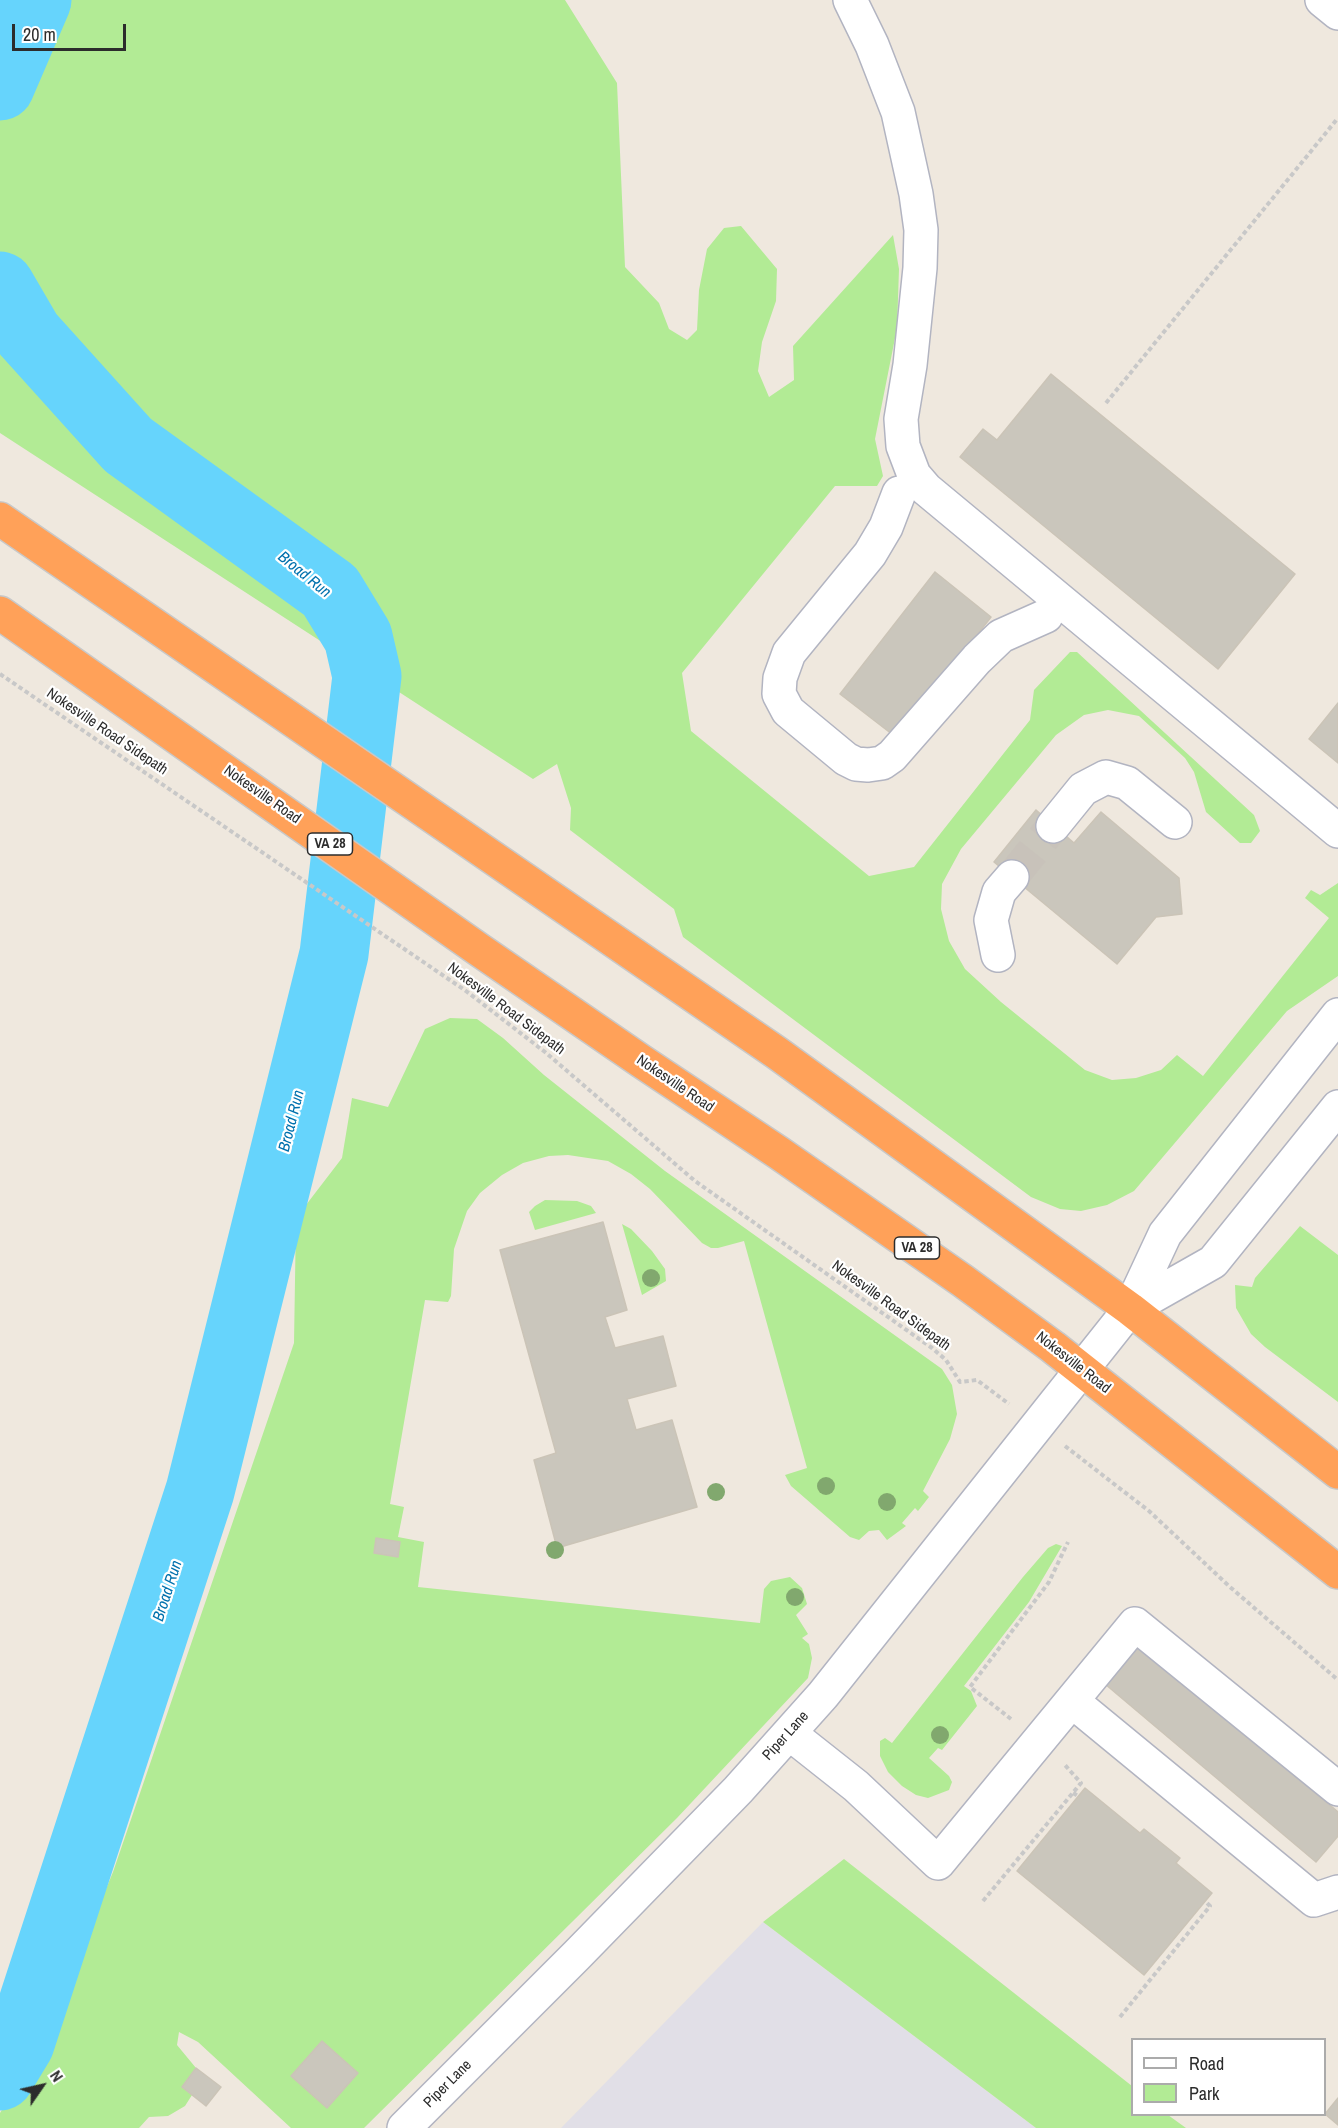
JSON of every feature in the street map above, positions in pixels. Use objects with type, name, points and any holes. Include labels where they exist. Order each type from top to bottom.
[{"type":"highway","points":[[0,519],[786,1060],[1130,1309],[1338,1472]]},
{"type":"highway","name":"Nokesville Road","points":[[0,613],[478,949],[963,1281],[1081,1369],[1338,1572]]},
{"type":"street","points":[[850,0],[872,45],[898,112],[916,194],[921,230],[920,268],[910,365],[901,419],[903,446],[914,475],[926,489],[1338,831]]},
{"type":"street","points":[[1322,0],[1338,13]]},
{"type":"street","points":[[898,493],[886,527],[870,554],[789,653],[780,678],[779,694],[788,711],[846,759],[862,765],[882,763],[892,756],[977,659],[1001,636],[1046,616]]},
{"type":"street","points":[[1053,826],[1083,789],[1106,777],[1126,783],[1175,822]]},
{"type":"street","points":[[998,955],[991,920],[999,892],[1012,878]]},
{"type":"street","points":[[1130,1309],[1165,1234],[1338,1015]]},
{"type":"street","points":[[1130,1309],[1213,1262],[1338,1107]]},
{"type":"street","name":"Piper Lane","points":[[404,2128],[738,1790],[789,1733],[883,1620],[1130,1309]]},
{"type":"street","points":[[789,1733],[856,1786],[939,1863],[1135,1624],[1338,1790]]},
{"type":"street","points":[[1072,1701],[1314,1900],[1338,1892]]},
{"type":"path","points":[[1106,403],[1338,118]]},
{"type":"path","name":"Nokesville Road Sidepath","points":[[0,674],[466,991],[545,1052],[695,1181],[932,1348],[946,1360],[960,1382],[977,1380]]},
{"type":"path","points":[[1101,1473],[1149,1511],[1230,1587],[1338,1680]]},
{"type":"path","points":[[984,1698],[970,1687],[1049,1582],[1068,1542]]},
{"type":"path","points":[[983,1901],[1081,1783],[1059,1759]]},
{"type":"path","points":[[1073,1792],[1078,1796]]},
{"type":"path","points":[[1120,2017],[1210,1906],[1205,1901]]},
{"type":"shaded area","points":[[763,1922],[1036,2128],[561,2128]]},
{"type":"green space","points":[[0,0],[565,0],[617,83],[625,267],[659,303],[669,329],[687,340],[697,330],[699,290],[707,249],[724,228],[741,226],[777,269],[776,301],[762,342],[758,371],[769,397],[794,380],[793,346],[893,235],[899,269],[897,328],[875,439],[883,476],[877,486],[835,486],[682,673],[691,731],[869,876],[914,867],[1030,720],[1034,690],[1070,652],[1077,652],[1254,815],[1260,831],[1251,843],[1240,843],[1206,812],[1194,772],[1185,758],[1139,716],[1108,710],[1084,715],[1056,735],[961,849],[942,884],[941,909],[949,941],[965,969],[1001,1002],[1085,1070],[1112,1080],[1136,1078],[1161,1070],[1177,1055],[1203,1076],[1329,918],[1305,898],[1311,890],[1320,895],[1338,883],[1338,976],[1287,1011],[1134,1191],[1107,1205],[1081,1211],[1060,1209],[1031,1197],[683,937],[674,909],[570,830],[571,808],[557,764],[533,779],[0,433]]},
{"type":"green space","points":[[450,1018],[477,1019],[665,1171],[942,1369],[952,1385],[957,1414],[950,1439],[923,1491],[929,1497],[918,1511],[915,1508],[902,1523],[906,1526],[887,1540],[879,1530],[869,1531],[859,1540],[850,1537],[791,1486],[785,1475],[807,1468],[744,1241],[718,1248],[711,1248],[702,1243],[650,1189],[631,1174],[608,1161],[568,1155],[549,1156],[523,1163],[502,1175],[480,1193],[467,1211],[454,1249],[451,1296],[448,1302],[425,1300],[390,1504],[404,1507],[398,1537],[424,1542],[418,1587],[760,1623],[764,1589],[771,1581],[790,1577],[802,1588],[807,1604],[796,1615],[808,1634],[802,1638],[809,1644],[812,1658],[808,1678],[677,1818],[364,2128],[291,2128],[198,2042],[179,2032],[177,2045],[196,2068],[182,2087],[192,2095],[185,2106],[168,2116],[149,2117],[139,2128],[0,2128],[0,2113],[53,2017],[113,1872],[294,1343],[296,1218],[342,1158],[352,1098],[388,1107],[425,1029]]},
{"type":"green space","points":[[545,1200],[577,1201],[591,1206],[596,1213],[535,1230],[529,1212]]},
{"type":"green space","points":[[622,1224],[631,1229],[665,1269],[666,1281],[642,1295]]},
{"type":"green space","points":[[1300,1226],[1338,1255],[1338,1402],[1265,1347],[1251,1334],[1236,1308],[1235,1285],[1252,1287],[1255,1278]]},
{"type":"green space","points":[[1056,1544],[1062,1546],[1029,1602],[964,1686],[971,1691],[977,1706],[942,1750],[938,1748],[929,1758],[949,1776],[952,1782],[949,1790],[928,1798],[916,1795],[902,1786],[888,1772],[880,1756],[880,1741],[885,1738],[892,1743],[1023,1577],[1048,1548]]},
{"type":"green space","points":[[844,1859],[1131,2085],[1131,2116],[1169,2116],[1186,2128],[1036,2128],[763,1922]]},
{"type":"building","points":[[1051,374],[1295,574],[1218,669],[960,457],[983,429],[997,440]]},
{"type":"building","points":[[935,572],[991,617],[897,738],[840,694]]},
{"type":"building","points":[[1338,703],[1338,763],[1309,739]]},
{"type":"building","points":[[1036,810],[1074,843],[1101,812],[1179,878],[1182,914],[1156,917],[1117,964],[994,862]]},
{"type":"building","points":[[603,1222],[627,1310],[605,1317],[615,1348],[663,1336],[676,1386],[627,1399],[636,1430],[672,1420],[697,1507],[557,1548],[534,1460],[556,1453],[500,1250]]},
{"type":"building","points":[[376,1538],[400,1542],[398,1557],[374,1553]]},
{"type":"building","points":[[1139,1644],[1338,1812],[1338,1836],[1316,1862],[1105,1684]]},
{"type":"building","points":[[1085,1788],[1140,1833],[1144,1829],[1180,1858],[1176,1863],[1212,1893],[1144,1975],[1017,1871]]},
{"type":"building","points":[[322,2041],[358,2073],[327,2108],[291,2076]]},
{"type":"building","points":[[196,2068],[221,2087],[206,2106],[182,2087]]},
{"type":"building","points":[[1338,2098],[1338,2125],[1326,2113]]},
{"type":"waterway","name":"Broad Run","points":[[0,86],[37,0]]},
{"type":"waterway","name":"Broad Run","points":[[0,286],[28,334],[128,445],[330,591],[358,637],[367,676],[334,954],[200,1491],[20,2043],[0,2076]]},
{"type":"tunnel","points":[[1012,877],[1053,826]]}]
